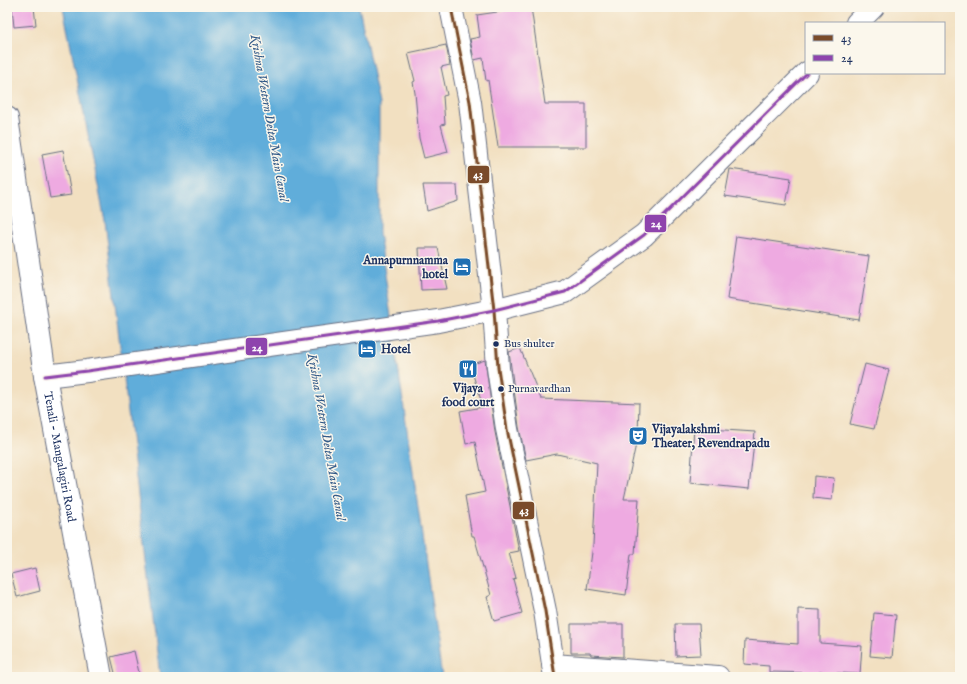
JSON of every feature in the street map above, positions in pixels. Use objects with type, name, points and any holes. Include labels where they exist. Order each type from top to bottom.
[{"type":"main road","points":[[451,7],[470,102],[494,310],[498,368],[507,429],[545,611],[554,671],[718,677]]},
{"type":"main road","points":[[858,22],[873,7]]},
{"type":"main road","points":[[45,376],[438,321],[494,310],[565,292],[644,235],[807,74]]},
{"type":"main road","name":"Tenali - Mangalagiri Road","points":[[7,118],[45,376],[101,677]]},
{"type":"water","name":"Krishna Western Delta Main Canal","points":[[63,7],[359,7],[379,104],[379,232],[442,677],[160,677],[105,221]]},
{"type":"building","points":[[12,7],[34,7],[36,25],[14,27]]},
{"type":"building","points":[[531,7],[545,104],[586,104],[586,147],[498,147],[488,80],[486,81],[483,58],[474,60],[470,39],[480,37],[477,15]]},
{"type":"building","points":[[446,45],[450,65],[441,67],[447,95],[443,96],[445,124],[441,125],[448,152],[424,158],[419,138],[413,82],[415,81],[408,53]]},
{"type":"building","points":[[63,150],[71,195],[50,198],[42,154]]},
{"type":"building","points":[[730,169],[791,178],[786,205],[725,196]]},
{"type":"building","points":[[423,185],[457,185],[458,201],[427,211]]},
{"type":"building","points":[[736,236],[869,256],[859,320],[727,299]]},
{"type":"building","points":[[419,248],[438,248],[447,289],[421,290]]},
{"type":"building","points":[[520,348],[541,399],[639,403],[638,435],[624,499],[639,499],[635,554],[631,554],[626,595],[587,589],[593,545],[597,463],[557,454],[526,460],[519,427],[509,352]]},
{"type":"building","points":[[485,360],[495,432],[519,551],[509,553],[516,578],[513,579],[522,613],[494,621],[487,597],[491,595],[474,536],[472,536],[465,496],[485,492],[475,442],[466,444],[460,411],[483,407],[470,365]]},
{"type":"building","points":[[865,364],[889,370],[874,429],[850,424]]},
{"type":"building","points":[[694,428],[755,432],[749,489],[690,483]]},
{"type":"building","points":[[814,476],[834,478],[832,500],[813,498]]},
{"type":"building","points":[[35,568],[40,591],[17,597],[11,574]]},
{"type":"building","points":[[798,609],[820,610],[820,643],[862,646],[860,674],[769,672],[769,666],[744,664],[745,640],[798,644]]},
{"type":"building","points":[[874,613],[896,615],[892,658],[870,656]]},
{"type":"building","points":[[571,624],[623,624],[623,657],[591,655],[590,653],[571,653]]},
{"type":"building","points":[[675,624],[699,624],[701,655],[676,656]]},
{"type":"building","points":[[134,651],[140,677],[116,677],[111,657]]},
{"type":"transit line","name":"43","points":[[451,7],[470,102],[494,310],[498,368],[507,429],[545,611],[555,677]]},
{"type":"transit line","name":"24","points":[[45,376],[438,321],[494,310],[565,292],[644,235],[806,74]]},
{"type":"place","name":"Annapurnnamma hotel","points":[[462,267]]},
{"type":"place","name":"Bus shulter","points":[[496,344]]},
{"type":"place","name":"Hotel","points":[[367,349]]},
{"type":"place","name":"Vijaya food court","points":[[468,369]]},
{"type":"place","name":"Purnavardhan","points":[[501,389]]},
{"type":"place","name":"Vijayalakshmi Theater, Revendrapadu","points":[[638,436]]}]
